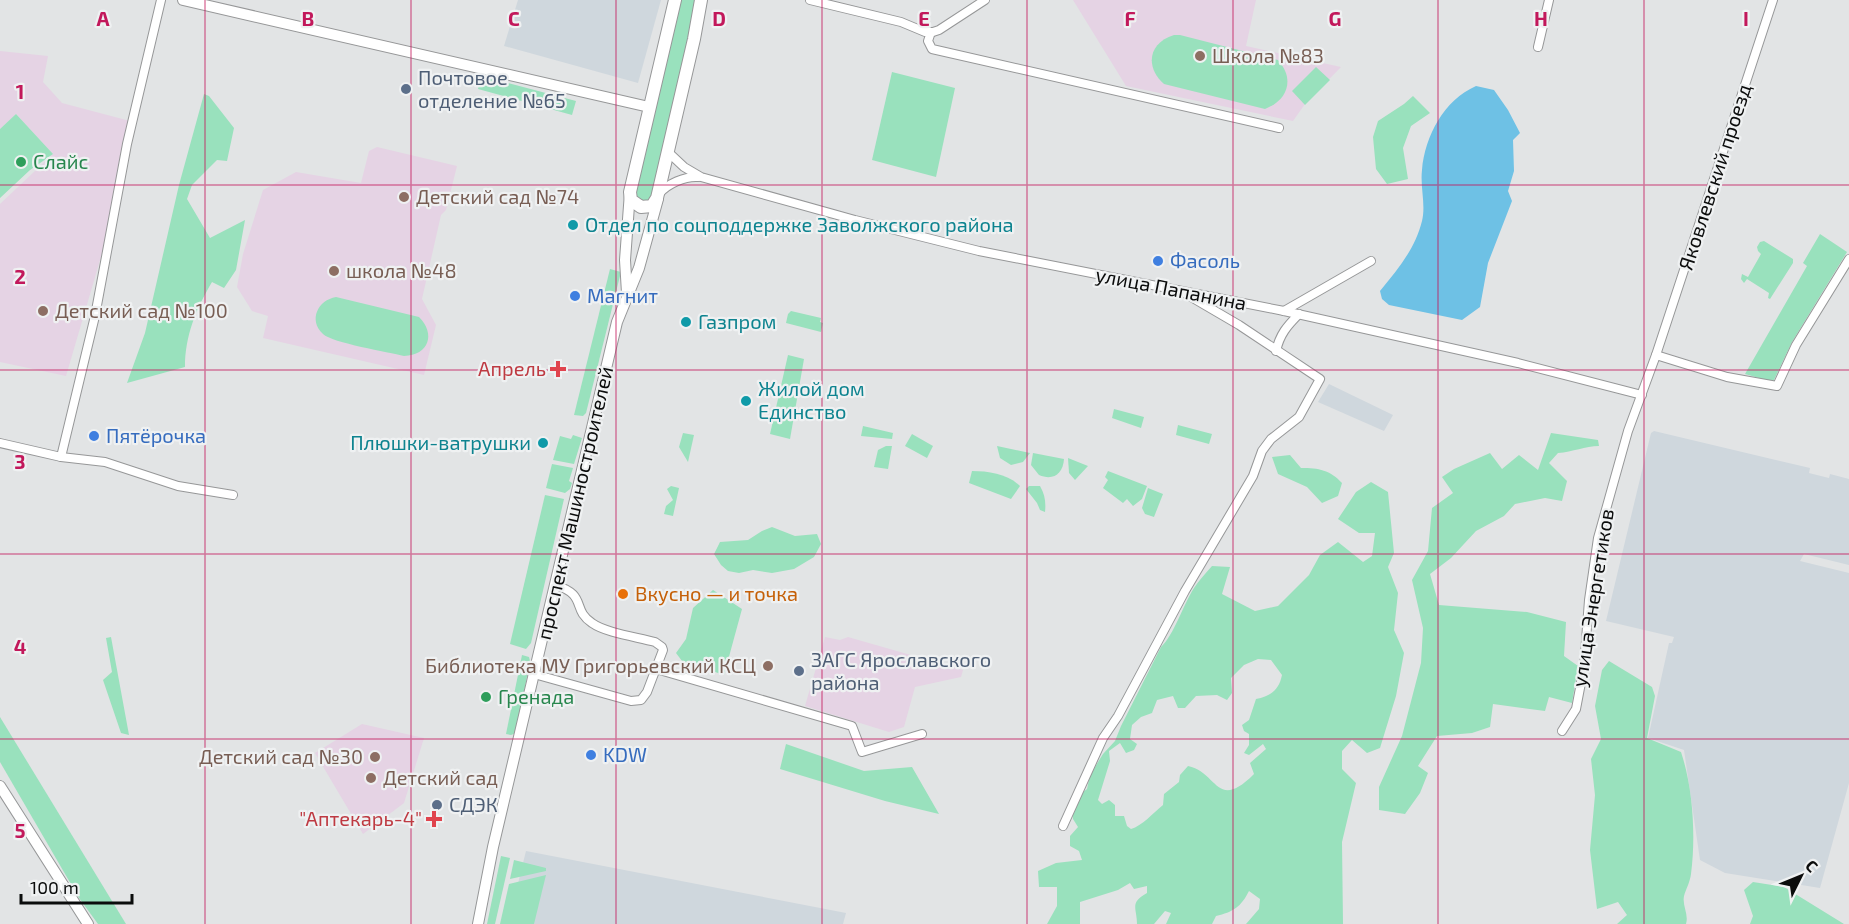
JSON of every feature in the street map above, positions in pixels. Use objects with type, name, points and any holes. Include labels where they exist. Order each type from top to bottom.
[{"type":"main road","name":"проспект Машиностроителей","points":[[630,192],[675,0]]},
{"type":"main road","name":"проспект Машиностроителей","points":[[658,195],[701,0]]},
{"type":"main road","points":[[630,192],[631,200],[641,207],[652,206],[658,195]]},
{"type":"street","points":[[62,457],[95,316],[127,144],[160,0]]},
{"type":"street","points":[[183,0],[649,107]]},
{"type":"street","points":[[810,0],[901,22],[925,32],[942,28],[985,0]]},
{"type":"street","points":[[1538,47],[1549,0]]},
{"type":"street","name":"Яковлевский проезд","points":[[1642,395],[1773,0]]},
{"type":"street","points":[[931,32],[928,41],[932,49],[1280,128]]},
{"type":"street","name":"улица Папанина","points":[[668,152],[684,167],[701,177],[855,220],[979,251],[1299,314],[1518,363],[1642,395]]},
{"type":"street","name":"улица Папанина","points":[[658,195],[671,184],[688,177],[701,177]]},
{"type":"street","name":"проспект Машиностроителей","points":[[627,293],[625,260],[630,192]]},
{"type":"street","name":"проспект Машиностроителей","points":[[478,924],[493,847],[617,322],[643,256],[658,195]]},
{"type":"street","points":[[1656,355],[1731,378],[1777,386],[1796,345],[1849,259]]},
{"type":"street","points":[[1284,311],[1371,261]]},
{"type":"street","points":[[1063,826],[1103,738],[1118,716],[1185,591],[1253,476],[1262,451],[1270,439],[1299,417],[1320,379],[1239,325],[1180,291]]},
{"type":"street","points":[[1276,351],[1285,328],[1299,314]]},
{"type":"street","name":"улица Энергетиков","points":[[1562,731],[1576,709],[1584,667],[1589,600],[1598,538],[1622,450],[1642,395]]},
{"type":"street","points":[[0,443],[62,457],[105,462],[178,486],[233,495]]},
{"type":"street","points":[[534,674],[631,701],[641,700],[663,650],[659,644],[592,623],[582,614],[572,591],[555,585]]},
{"type":"street","points":[[656,669],[852,726],[862,752],[922,734]]},
{"type":"street","points":[[0,786],[88,924]]},
{"type":"shaded area","points":[[518,0],[661,0],[638,83],[504,46]]},
{"type":"shaded area","name":"Школа №83","points":[[1073,0],[1256,0],[1246,46],[1341,67],[1305,104],[1293,121],[1126,86]]},
{"type":"shaded area","points":[[0,51],[48,56],[43,82],[62,103],[130,121],[103,250],[66,376],[0,362],[0,204],[53,154],[16,114],[0,129]]},
{"type":"shaded area","name":"школа №48","points":[[377,147],[457,166],[446,210],[441,215],[422,299],[436,325],[424,375],[263,338],[268,316],[252,311],[237,287],[243,254],[263,190],[296,172],[361,183],[369,151]]},
{"type":"shaded area","points":[[1329,384],[1393,415],[1384,431],[1318,402]]},
{"type":"shaded area","points":[[1654,431],[1810,468],[1809,473],[1829,478],[1830,474],[1849,479],[1849,565],[1804,554],[1800,561],[1849,573],[1849,783],[1820,888],[1725,873],[1700,860],[1684,750],[1648,738],[1669,643],[1672,643],[1674,637],[1606,621],[1651,433]]},
{"type":"shaded area","points":[[825,637],[840,640],[848,637],[963,670],[961,677],[915,687],[904,727],[889,732],[805,706]]},
{"type":"shaded area","name":"Детский сад","points":[[362,724],[424,738],[404,803],[363,834],[315,753]]},
{"type":"shaded area","points":[[526,851],[846,913],[843,924],[508,924]]},
{"type":"green space","points":[[681,0],[695,0],[692,22],[652,197],[648,202],[638,200],[635,195]]},
{"type":"green space","points":[[1174,35],[1278,60],[1286,74],[1284,95],[1265,109],[1164,84],[1154,70],[1152,56],[1159,44]]},
{"type":"green space","points":[[1316,67],[1330,80],[1305,105],[1292,91]]},
{"type":"green space","points":[[892,72],[955,88],[936,177],[872,160]]},
{"type":"green space","points":[[481,76],[576,101],[572,115],[478,89]]},
{"type":"green space","points":[[204,94],[209,96],[234,128],[227,161],[217,160],[192,185],[187,199],[210,238],[245,220],[236,270],[224,288],[212,282],[206,292],[189,334],[185,367],[127,383],[145,333],[179,185]]},
{"type":"green space","points":[[1413,96],[1430,113],[1411,126],[1403,148],[1408,179],[1387,184],[1376,169],[1373,137],[1378,121]]},
{"type":"green space","name":"Слайс","points":[[16,114],[53,154],[30,170],[0,198],[0,129]]},
{"type":"green space","points":[[1820,234],[1847,252],[1792,342],[1773,382],[1745,374],[1807,266],[1803,263]]},
{"type":"green space","points":[[1764,241],[1793,259],[1793,263],[1770,299],[1768,298],[1769,293],[1747,279],[1744,283],[1741,279],[1742,274],[1748,277],[1761,254],[1757,247],[1760,242]]},
{"type":"green space","points":[[610,269],[621,272],[586,413],[583,416],[574,415]]},
{"type":"green space","points":[[336,297],[419,317],[427,330],[428,337],[424,348],[413,355],[404,356],[328,337],[323,334],[316,323],[317,311],[324,302]]},
{"type":"green space","points":[[791,311],[821,318],[820,322],[823,323],[821,332],[786,323]]},
{"type":"green space","points":[[788,355],[804,359],[790,439],[770,434]]},
{"type":"green space","points":[[1114,409],[1144,417],[1141,428],[1112,418]]},
{"type":"green space","points":[[1178,425],[1212,434],[1209,444],[1176,435]]},
{"type":"green space","points":[[863,426],[893,433],[892,439],[861,436]]},
{"type":"green space","points":[[683,433],[694,435],[688,462],[679,447]]},
{"type":"green space","points":[[1551,433],[1598,440],[1599,446],[1558,453],[1549,463],[1567,481],[1562,501],[1545,498],[1515,504],[1504,516],[1476,531],[1451,558],[1430,574],[1439,605],[1527,612],[1566,622],[1564,656],[1578,666],[1572,703],[1549,697],[1545,711],[1493,704],[1490,727],[1472,733],[1437,736],[1418,766],[1428,773],[1420,793],[1405,814],[1379,810],[1379,787],[1402,736],[1421,663],[1423,628],[1412,580],[1428,551],[1432,508],[1453,493],[1442,477],[1490,453],[1502,469],[1519,455],[1538,470]]},
{"type":"green space","points":[[912,434],[933,446],[927,458],[905,446]]},
{"type":"green space","points":[[573,435],[582,438],[574,464],[553,460],[560,436],[571,439]]},
{"type":"green space","points":[[892,446],[888,469],[874,467],[878,450]]},
{"type":"green space","points":[[997,446],[1030,453],[1023,462],[1011,465],[1000,458]]},
{"type":"green space","points":[[1033,453],[1064,459],[1062,469],[1053,477],[1039,475],[1031,465]]},
{"type":"green space","points":[[1290,455],[1301,468],[1324,471],[1338,479],[1342,483],[1338,496],[1322,503],[1307,487],[1278,474],[1272,457]]},
{"type":"green space","points":[[1068,458],[1088,466],[1075,480],[1069,473]]},
{"type":"green space","points":[[552,464],[573,468],[569,481],[572,483],[570,489],[565,493],[546,488]]},
{"type":"green space","points":[[972,471],[998,474],[1020,486],[1011,499],[969,483]]},
{"type":"green space","points":[[1108,471],[1147,486],[1142,499],[1133,506],[1127,499],[1123,503],[1103,488],[1108,480],[1105,477]]},
{"type":"green space","points":[[1371,482],[1388,492],[1394,553],[1388,567],[1398,593],[1394,630],[1404,653],[1396,696],[1380,748],[1367,753],[1352,740],[1342,751],[1342,769],[1356,783],[1342,842],[1343,924],[1246,924],[1259,909],[1260,899],[1249,891],[1240,905],[1232,911],[1216,916],[1212,924],[1166,924],[1171,913],[1165,911],[1154,924],[1137,924],[1136,903],[1147,893],[1147,886],[1134,889],[1130,883],[1118,890],[1080,902],[1080,924],[1047,924],[1057,906],[1057,887],[1039,887],[1038,871],[1056,863],[1082,860],[1079,851],[1070,846],[1070,836],[1078,827],[1073,819],[1072,807],[1078,796],[1087,789],[1090,775],[1103,754],[1115,741],[1161,647],[1170,635],[1196,585],[1212,566],[1230,567],[1222,594],[1255,611],[1278,606],[1309,575],[1320,555],[1338,542],[1363,562],[1372,556],[1375,533],[1359,533],[1338,519],[1356,492]],"holes":[[[1258,659],[1271,660],[1282,675],[1279,685],[1270,694],[1256,699],[1249,720],[1242,725],[1244,731],[1249,734],[1249,745],[1244,753],[1249,755],[1263,744],[1266,749],[1250,763],[1254,774],[1241,785],[1232,790],[1224,790],[1206,775],[1188,766],[1180,775],[1179,782],[1164,794],[1163,805],[1131,829],[1127,826],[1124,816],[1115,816],[1115,805],[1109,800],[1102,804],[1098,800],[1110,761],[1109,751],[1120,743],[1126,753],[1134,750],[1137,744],[1130,739],[1132,725],[1141,717],[1152,713],[1157,700],[1173,696],[1178,708],[1185,708],[1196,696],[1217,695],[1227,700],[1232,693],[1231,678],[1244,665]]]},
{"type":"green space","points":[[671,486],[679,488],[673,516],[664,514],[666,506],[673,500],[667,489]]},
{"type":"green space","points":[[1029,486],[1040,486],[1045,499],[1045,512],[1040,510],[1026,489]]},
{"type":"green space","points":[[1148,488],[1163,494],[1154,517],[1145,514],[1142,508]]},
{"type":"green space","points":[[545,495],[564,499],[531,643],[526,649],[510,644]]},
{"type":"green space","points":[[772,527],[795,536],[817,534],[821,544],[814,557],[794,569],[772,573],[753,570],[739,573],[728,571],[714,554],[720,542],[748,540]]},
{"type":"green space","points":[[713,590],[742,609],[724,675],[682,661],[676,653],[686,639],[693,608]]},
{"type":"green space","points":[[111,637],[129,735],[121,733],[103,680],[112,672],[106,638]]},
{"type":"green space","points":[[522,655],[529,657],[530,661],[516,733],[511,735],[506,734]]},
{"type":"green space","points":[[1609,661],[1652,687],[1655,696],[1647,738],[1681,752],[1691,796],[1693,828],[1691,874],[1684,896],[1686,924],[1617,924],[1627,915],[1618,902],[1597,909],[1590,850],[1595,795],[1591,759],[1601,739],[1595,706],[1602,670]]},
{"type":"green space","points":[[0,717],[126,924],[98,924],[79,898],[0,762]]},
{"type":"green space","points":[[786,744],[864,771],[912,767],[939,814],[885,801],[780,769]]},
{"type":"green space","points":[[501,856],[510,858],[495,924],[487,924]]},
{"type":"green space","points":[[514,860],[546,868],[546,871],[510,879]]},
{"type":"green space","points":[[546,875],[534,924],[500,924],[509,884]]},
{"type":"green space","points":[[1753,882],[1784,887],[1844,924],[1750,924],[1753,916],[1744,890]]},
{"type":"water","points":[[1476,86],[1494,90],[1520,133],[1513,140],[1514,171],[1508,191],[1512,201],[1488,263],[1480,307],[1462,320],[1389,305],[1382,299],[1380,291],[1405,258],[1415,241],[1422,221],[1422,170],[1427,144],[1438,120],[1454,100]]},
{"type":"place","name":"Школа №83","points":[[1200,56]]},
{"type":"place","name":"Почтовое отделение №65","points":[[406,89]]},
{"type":"place","name":"Слайс","points":[[21,162]]},
{"type":"place","name":"Детский сад №74","points":[[404,197]]},
{"type":"place","name":"Отдел по соцподдержке Заволжского района","points":[[573,225]]},
{"type":"place","name":"Фасоль","points":[[1158,261]]},
{"type":"place","name":"школа №48","points":[[334,271]]},
{"type":"place","name":"Магнит","points":[[575,296]]},
{"type":"place","name":"Детский сад №100","points":[[43,311]]},
{"type":"place","name":"Газпром","points":[[686,322]]},
{"type":"place","name":"Апрель","points":[[558,369]]},
{"type":"place","name":"Жилой дом Единство","points":[[746,401]]},
{"type":"place","name":"Пятёрочка","points":[[94,436]]},
{"type":"place","name":"Плюшки-ватрушки","points":[[543,443]]},
{"type":"place","name":"Вкусно — и точка","points":[[623,594]]},
{"type":"place","name":"Библиотека МУ Григорьевский КСЦ","points":[[768,666]]},
{"type":"place","name":"ЗАГС Ярославского района","points":[[799,671]]},
{"type":"place","name":"Гренада","points":[[486,697]]},
{"type":"place","name":"KDW","points":[[591,755]]},
{"type":"place","name":"Детский сад №30","points":[[375,757]]},
{"type":"place","name":"Детский сад","points":[[371,778]]},
{"type":"place","name":"СДЭК","points":[[437,805]]},
{"type":"place","name":"\"Аптекарь-4\"","points":[[434,819]]}]
